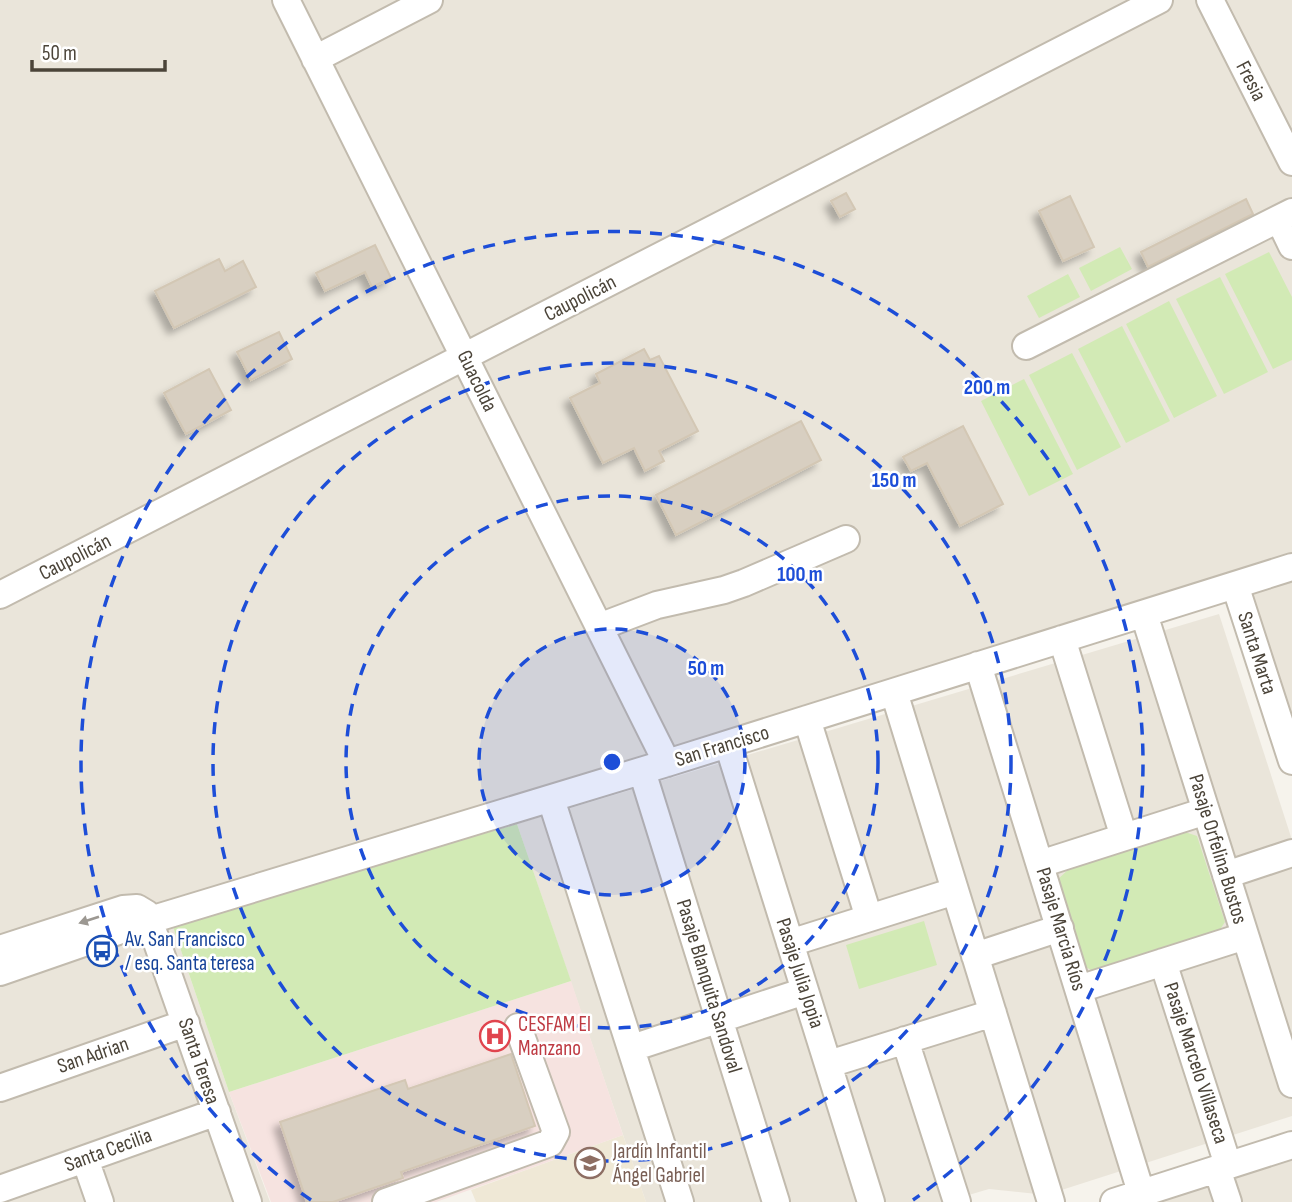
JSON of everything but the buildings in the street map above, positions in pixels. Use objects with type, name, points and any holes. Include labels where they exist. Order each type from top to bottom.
[{"type":"street","name":"Guacolda","points":[[286,0],[667,763]]},
{"type":"street","points":[[315,59],[429,0]]},
{"type":"street","name":"Caupolicán","points":[[0,595],[1159,0]]},
{"type":"street","name":"Fresia","points":[[1210,0],[1292,162]]},
{"type":"street","points":[[1026,346],[1285,216],[1292,246]]},
{"type":"street","points":[[599,627],[657,605],[744,583],[846,539]]},
{"type":"street","name":"San Francisco","points":[[0,972],[150,920],[642,771],[1292,567]]},
{"type":"street","name":"Santa Marta","points":[[1235,585],[1292,761]]},
{"type":"street","name":"Pasaje Orfelina Bustos","points":[[1144,614],[1292,1084]]},
{"type":"street","points":[[1062,639],[1125,837]]},
{"type":"street","name":"Pasaje Marcia Ríos","points":[[978,665],[1143,1198]]},
{"type":"street","points":[[894,692],[1051,1202]]},
{"type":"street","points":[[807,719],[869,918]]},
{"type":"street","name":"Pasaje Julia Jopia","points":[[728,744],[871,1202]]},
{"type":"street","name":"Pasaje Blanquita Sandoval","points":[[642,771],[776,1202]]},
{"type":"street","points":[[551,799],[680,1202]]},
{"type":"street","points":[[1040,864],[1206,811]]},
{"type":"street","points":[[1226,875],[1292,853]]},
{"type":"street","points":[[790,943],[955,891]]},
{"type":"street","points":[[0,949],[131,908],[143,910],[150,920]]},
{"type":"street","name":"Santa Teresa","points":[[150,920],[248,1202]]},
{"type":"street","points":[[975,956],[1060,928]]},
{"type":"street","points":[[1079,989],[1245,936]]},
{"type":"street","name":"Pasaje Marcelo Villaseca","points":[[1163,962],[1223,1167],[1228,1202]]},
{"type":"street","points":[[632,1048],[805,991]]},
{"type":"street","points":[[829,1064],[993,1013]]},
{"type":"street","name":"San Adrian","points":[[0,1088],[186,1023]]},
{"type":"street","points":[[386,1202],[550,1143],[555,1138],[556,1132],[518,1027]]},
{"type":"street","points":[[905,1041],[957,1202]]},
{"type":"street","name":"Santa Cecilia","points":[[0,1189],[217,1112]]},
{"type":"street","points":[[1114,1202],[1143,1198],[1223,1167],[1292,1145]]},
{"type":"street","points":[[85,1159],[100,1202]]},
{"type":"shaded area","points":[[0,0],[1292,0],[1292,750],[1237,575],[172,924],[270,1202],[0,1202]]},
{"type":"shaded area","points":[[1219,614],[1292,840],[1292,1116],[1046,1195],[989,1189],[945,1202],[646,1202],[517,824]]},
{"type":"shaded area","name":"CESFAM El Manzano","points":[[571,981],[623,1135],[436,1202],[271,1202],[229,1092]]},
{"type":"shaded area","name":"Jardín Infantil Ángel Gabriel","points":[[623,1135],[646,1202],[476,1202],[471,1190]]},
{"type":"shaded area","points":[[1292,1156],[1292,1202],[1151,1202]]},
{"type":"green space","points":[[1120,247],[1132,269],[1091,291],[1079,268]]},
{"type":"green space","points":[[1269,252],[1292,297],[1292,360],[1273,369],[1225,274]]},
{"type":"green space","points":[[1068,274],[1080,297],[1039,318],[1027,296]]},
{"type":"green space","points":[[1220,277],[1268,372],[1224,394],[1176,299]]},
{"type":"green space","points":[[1169,301],[1217,396],[1174,418],[1126,324]]},
{"type":"green space","points":[[1122,326],[1170,421],[1126,443],[1078,349]]},
{"type":"green space","points":[[1072,353],[1121,447],[1077,470],[1029,375]]},
{"type":"green space","points":[[1024,379],[1073,474],[1029,496],[981,401]]},
{"type":"green space","points":[[517,824],[571,981],[229,1092],[172,924]]},
{"type":"green space","points":[[1182,831],[1197,836],[1225,922],[1217,934],[1098,974],[1084,966],[1057,880],[1070,868]]},
{"type":"green space","points":[[924,921],[937,965],[859,989],[846,945]]},
{"type":"place","name":"Av. San Francisco / esq. Santa teresa","points":[[102,951]]},
{"type":"place","name":"CESFAM El Manzano","points":[[495,1036]]},
{"type":"place","name":"Jardín Infantil Ángel Gabriel","points":[[590,1163]]}]
